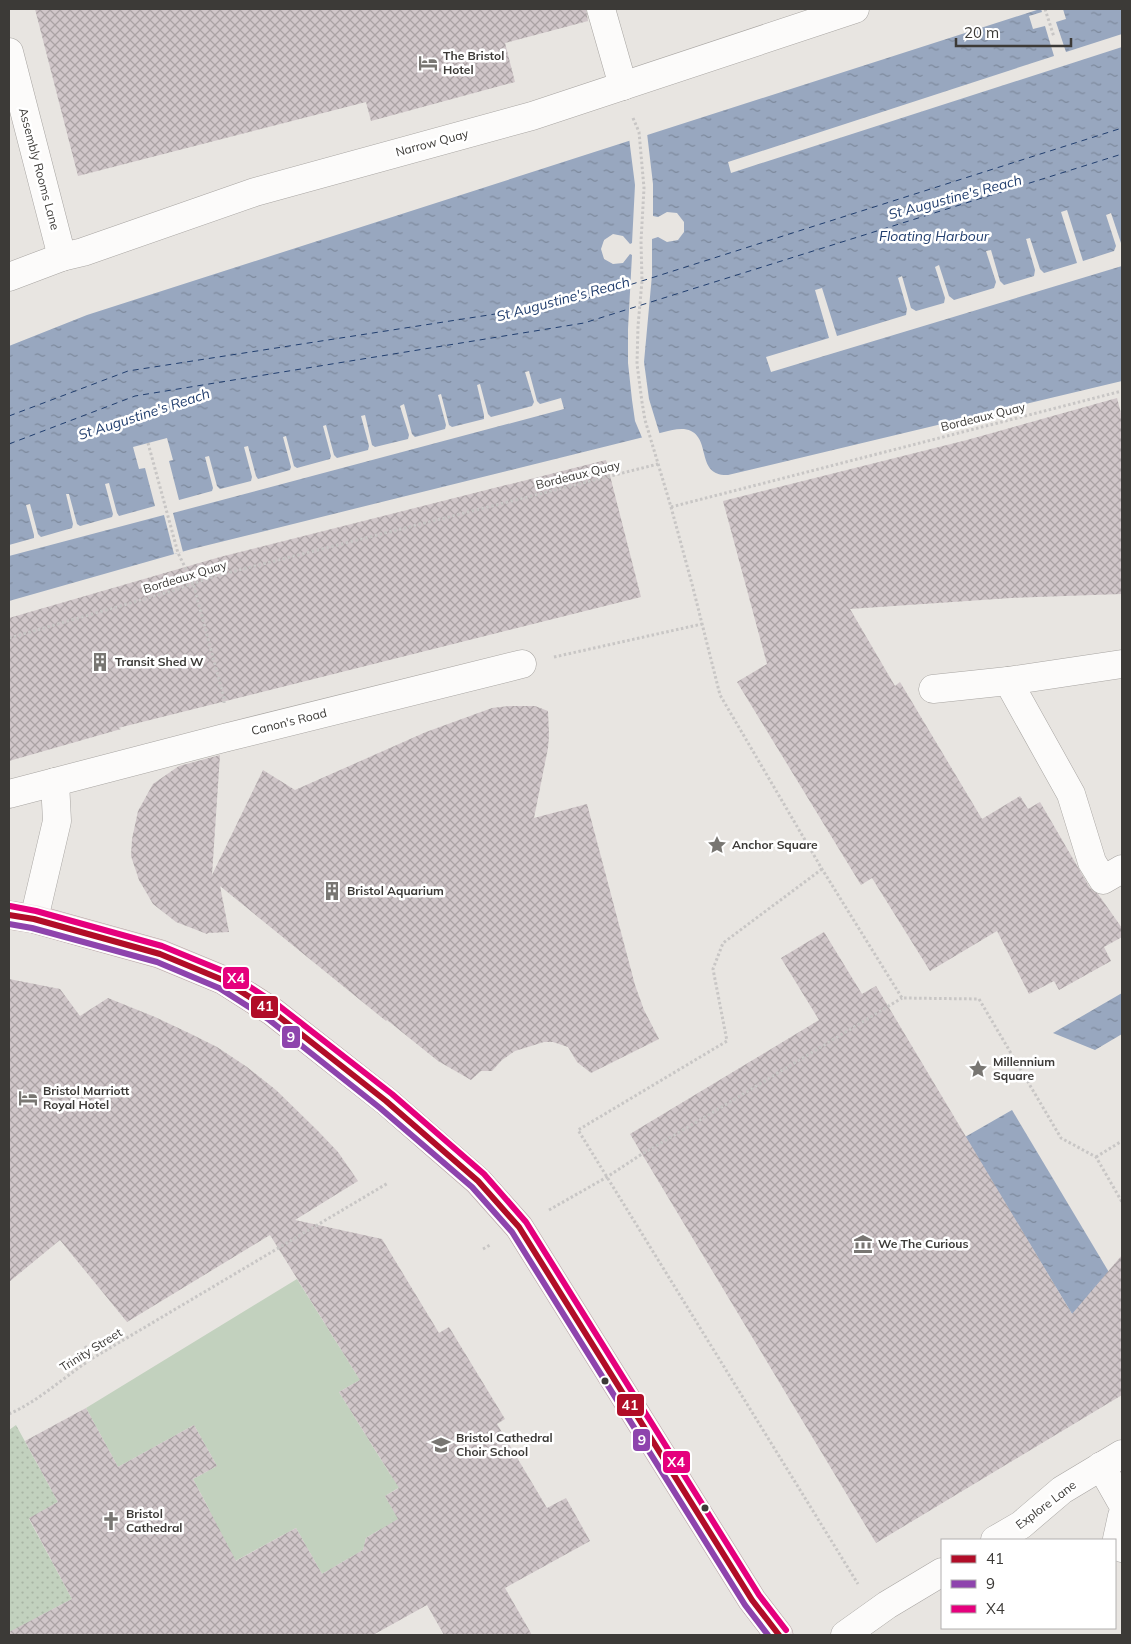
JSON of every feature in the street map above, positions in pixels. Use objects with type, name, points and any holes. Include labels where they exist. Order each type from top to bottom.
[{"type":"main road","points":[[22,917],[160,954],[223,980],[273,1012],[296,1030],[386,1101],[478,1181],[519,1227],[752,1600],[779,1635]]},
{"type":"street","points":[[600,9],[623,86]]},
{"type":"street","name":"Narrow Quay","points":[[9,277],[62,257],[83,252],[256,192],[532,116],[855,9]]},
{"type":"street","name":"Assembly Rooms Lane","points":[[9,52],[62,257]]},
{"type":"street","name":"Canon's Road","points":[[9,794],[522,664]]},
{"type":"street","points":[[934,689],[1008,681],[1122,664]]},
{"type":"street","points":[[1008,681],[1071,794],[1092,862],[1105,878]]},
{"type":"street","points":[[22,917],[57,821],[55,782]]},
{"type":"street","points":[[1111,1460],[1122,1503]]},
{"type":"street","name":"Explore Lane","points":[[997,1539],[1021,1525],[1062,1490],[1111,1460]]},
{"type":"street","points":[[1122,1516],[1117,1539],[1122,1548]]},
{"type":"street","points":[[845,1635],[887,1605],[941,1573]]},
{"type":"path","points":[[1045,9],[1054,37]]},
{"type":"path","points":[[639,132],[644,188],[641,241],[642,282],[637,364],[645,420],[671,507],[720,695],[822,869],[902,998]]},
{"type":"path","name":"Bordeaux Quay","points":[[671,507],[1122,391]]},
{"type":"path","points":[[148,443],[178,553],[194,583],[224,698],[224,738]]},
{"type":"path","name":"Bordeaux Quay","points":[[9,638],[215,576],[658,464]]},
{"type":"path","points":[[522,664],[702,624]]},
{"type":"path","points":[[822,869],[723,943],[713,969],[727,1040],[578,1130],[861,1588]]},
{"type":"path","points":[[558,1205],[902,998],[979,999],[1061,1138],[1096,1157],[1122,1202]]},
{"type":"path","points":[[1096,1157],[1122,1141]]},
{"type":"path","name":"Trinity Street","points":[[9,1414],[24,1407],[93,1358],[388,1183]]},
{"type":"path","points":[[85,1346],[93,1358]]},
{"type":"green space","points":[[297,1279],[360,1380],[339,1392],[390,1474],[410,1481],[385,1496],[403,1526],[389,1534],[379,1530],[366,1538],[363,1550],[322,1574],[296,1528],[215,1572],[188,1523],[210,1511],[193,1479],[217,1466],[194,1425],[118,1467],[86,1408]]},
{"type":"green space","points":[[16,1425],[58,1502],[29,1519],[72,1599],[38,1617],[48,1635],[9,1635],[9,1430]]},
{"type":"water","name":"Floating Harbour","points":[[1040,9],[1122,9],[1122,381],[728,475],[718,474],[712,470],[708,464],[701,442],[691,431],[681,429],[670,430],[192,549],[9,601],[9,346],[87,315]]},
{"type":"water","points":[[1122,993],[1122,1034],[1095,1050],[1053,1033]]},
{"type":"water","points":[[1012,1110],[1122,1294],[1122,1387],[1118,1390],[965,1137]]},
{"type":"pier","points":[[1041,9],[1063,9],[1066,19],[1056,22],[1066,52],[1122,34],[1122,47],[731,173],[728,162],[1054,56],[1045,26],[1033,29],[1029,16],[1042,12]]},
{"type":"pier","points":[[647,133],[653,184],[653,216],[658,217],[667,212],[677,213],[684,222],[684,232],[678,240],[667,242],[658,237],[652,239],[652,275],[644,362],[649,399],[660,435],[643,440],[635,421],[628,363],[632,255],[630,254],[623,263],[613,264],[604,259],[601,249],[604,240],[613,234],[623,236],[630,244],[632,243],[635,185],[629,138]]},
{"type":"pier","points":[[1067,210],[1083,261],[1114,251],[1116,246],[1106,215],[1111,213],[1122,246],[1122,266],[771,372],[766,357],[829,338],[815,290],[822,288],[837,336],[906,315],[907,309],[898,278],[902,276],[911,308],[916,311],[944,303],[945,298],[935,267],[939,265],[949,296],[954,300],[994,288],[996,282],[986,251],[991,250],[1000,281],[1004,285],[1034,276],[1035,270],[1026,239],[1030,238],[1040,269],[1044,273],[1077,263],[1061,212]]},
{"type":"pier","points":[[529,371],[537,401],[540,404],[561,398],[564,409],[173,513],[183,552],[174,554],[164,515],[9,556],[9,545],[34,538],[26,505],[30,504],[38,534],[41,537],[72,528],[73,524],[66,494],[69,494],[77,524],[80,526],[112,517],[113,514],[105,484],[109,483],[119,516],[155,506],[145,468],[139,469],[133,447],[167,438],[173,460],[169,461],[179,500],[212,491],[213,488],[205,457],[209,456],[217,486],[220,489],[251,481],[252,477],[244,447],[248,446],[258,479],[290,470],[291,467],[283,437],[286,436],[294,466],[297,468],[330,459],[331,456],[323,426],[326,425],[334,455],[337,458],[368,450],[369,446],[361,416],[365,415],[372,445],[375,447],[408,439],[409,435],[400,406],[404,404],[412,434],[415,437],[445,429],[446,425],[438,395],[441,394],[449,425],[452,427],[484,419],[477,385],[480,384],[488,414],[491,417],[532,406],[534,402],[525,372]]},
{"type":"building","points":[[35,9],[586,9],[588,21],[505,43],[515,82],[371,121],[366,102],[78,176]]},
{"type":"building","points":[[1117,398],[1122,417],[1122,594],[1011,598],[850,609],[895,686],[900,682],[982,819],[1020,796],[1028,809],[1040,802],[1090,888],[1098,894],[1122,928],[1122,937],[1104,947],[1111,961],[1059,990],[1054,981],[1029,994],[997,931],[930,971],[872,878],[861,885],[737,682],[767,664],[723,501],[967,440]]},
{"type":"building","points":[[606,460],[641,597],[118,728],[121,729],[9,761],[9,618],[220,557]]},
{"type":"building","name":"Bristol Aquarium","points":[[535,706],[548,711],[548,748],[534,818],[587,804],[635,985],[644,1010],[659,1039],[591,1073],[577,1062],[568,1047],[553,1042],[544,1042],[515,1051],[502,1060],[492,1071],[481,1071],[471,1080],[438,1061],[386,1021],[220,886],[229,932],[207,934],[176,922],[153,904],[139,880],[131,856],[132,839],[138,811],[153,784],[179,766],[220,755],[212,875],[263,770],[295,790],[426,732],[492,708]]},
{"type":"building","name":"We The Curious","points":[[824,932],[862,994],[876,986],[1072,1314],[1122,1255],[1122,1395],[876,1543],[630,1134],[819,1020],[781,958]]},
{"type":"building","points":[[9,979],[60,989],[80,1016],[108,998],[155,1017],[217,1047],[247,1067],[276,1090],[338,1152],[358,1181],[295,1220],[382,1239],[439,1333],[449,1327],[505,1419],[497,1424],[547,1508],[566,1498],[590,1541],[505,1588],[532,1635],[444,1635],[427,1605],[373,1635],[9,1635],[9,1632],[72,1599],[29,1518],[58,1502],[25,1441],[86,1408],[118,1467],[194,1425],[217,1466],[193,1479],[236,1561],[296,1528],[322,1574],[363,1550],[366,1538],[398,1519],[385,1496],[399,1488],[339,1392],[360,1380],[270,1235],[127,1322],[60,1240],[9,1282]]},
{"type":"ferry route","points":[[9,416],[128,371],[579,301],[1122,128]]},
{"type":"ferry route","points":[[9,444],[135,396],[584,323],[1122,154]]},
{"type":"transit line","name":"X4","points":[[10,906],[36,911],[162,946],[228,973],[278,1005],[392,1094],[484,1174],[526,1222],[759,1595],[786,1630]]},
{"type":"transit line","name":"41","points":[[9,915],[34,919],[160,954],[223,980],[273,1012],[386,1101],[478,1181],[519,1227],[752,1600],[779,1635]]},
{"type":"transit line","name":"9","points":[[9,924],[32,928],[157,962],[219,988],[268,1019],[380,1108],[472,1187],[512,1232],[745,1605],[768,1635]]},
{"type":"place","name":"The Bristol Hotel","points":[[428,63]]},
{"type":"place","name":"Transit Shed W","points":[[100,662]]},
{"type":"place","name":"Anchor Square","points":[[717,845]]},
{"type":"place","name":"Bristol Aquarium","points":[[332,891]]},
{"type":"place","name":"Millennium Square","points":[[978,1069]]},
{"type":"place","name":"Bristol Marriott Royal Hotel","points":[[28,1098]]},
{"type":"place","name":"We The Curious","points":[[863,1244]]},
{"type":"place","name":"Bristol Cathedral Choir School","points":[[441,1445]]},
{"type":"place","name":"Bristol Cathedral","points":[[111,1521]]},
{"type":"water label","name":"St Augustine's Reach","points":[[955,197]]},
{"type":"water label","name":"St Augustine's Reach","points":[[563,299]]},
{"type":"water label","name":"St Augustine's Reach","points":[[144,414]]}]
